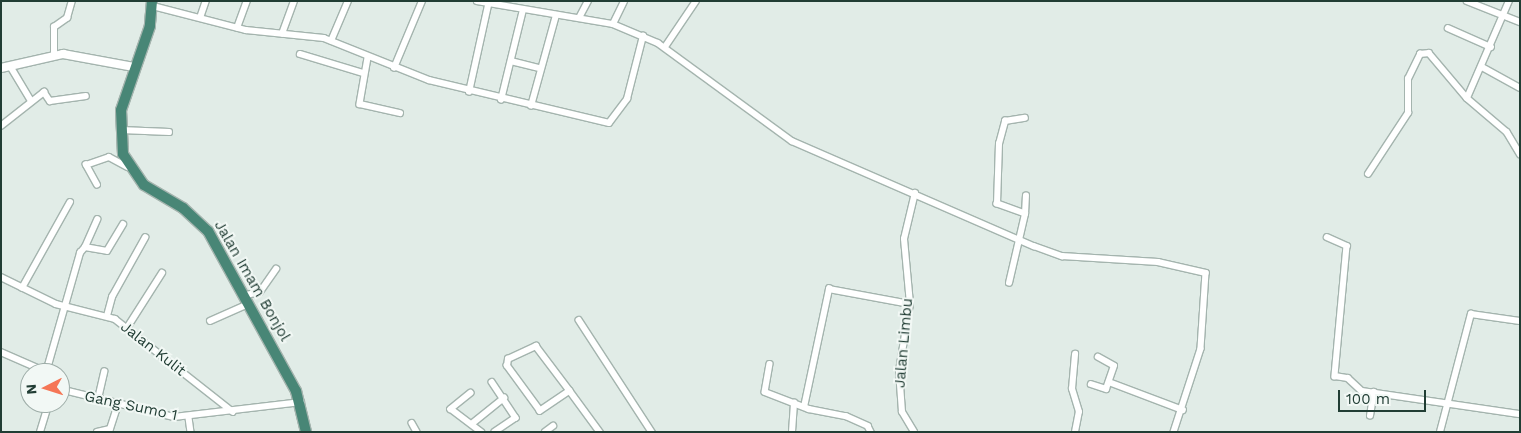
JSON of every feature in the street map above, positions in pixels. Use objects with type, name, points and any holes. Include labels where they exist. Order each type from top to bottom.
[{"type":"highway","name":"Jalan Imam Bonjol","points":[[152,4],[150,26],[134,67],[119,130],[128,167],[144,185],[203,224],[243,300],[274,349],[301,402],[306,432]]},
{"type":"street","points":[[54,54],[54,27],[67,18],[72,1]]},
{"type":"street","points":[[200,18],[206,1]]},
{"type":"street","points":[[237,28],[247,1]]},
{"type":"street","points":[[282,34],[294,1]]},
{"type":"street","points":[[331,41],[348,1]]},
{"type":"street","points":[[394,68],[422,1]]},
{"type":"street","points":[[477,1],[612,24],[643,36],[665,47],[792,141],[1018,239],[1062,256],[1158,262],[1206,273],[1202,349],[1174,432]]},
{"type":"street","points":[[579,18],[588,1]]},
{"type":"street","points":[[612,24],[624,1]]},
{"type":"street","points":[[665,47],[696,1]]},
{"type":"street","points":[[1468,1],[1520,22]]},
{"type":"street","points":[[1467,98],[1491,47],[1509,1]]},
{"type":"street","points":[[469,92],[488,2]]},
{"type":"street","points":[[152,4],[237,28],[331,41],[394,68],[469,92],[609,123],[627,99],[643,36]]},
{"type":"street","points":[[501,100],[523,10]]},
{"type":"street","points":[[531,106],[540,68],[548,56],[556,15]]},
{"type":"street","points":[[1448,28],[1491,47]]},
{"type":"street","points":[[1368,174],[1408,113],[1408,79],[1420,54],[1429,53],[1467,98],[1507,132],[1520,154]]},
{"type":"street","points":[[1,68],[11,67],[54,54],[134,67]]},
{"type":"street","points":[[300,54],[363,73]]},
{"type":"street","points":[[368,58],[363,73],[360,104],[400,113]]},
{"type":"street","points":[[511,61],[540,68]]},
{"type":"street","points":[[11,67],[30,100]]},
{"type":"street","points":[[1482,67],[1520,88]]},
{"type":"street","points":[[1,126],[30,100],[46,92],[50,101],[86,96]]},
{"type":"street","points":[[1025,118],[1002,123],[996,201],[998,206],[1025,214]]},
{"type":"street","points":[[119,130],[169,132]]},
{"type":"street","points":[[97,185],[86,165],[109,157],[128,167]]},
{"type":"street","name":"Jalan Limbu","points":[[914,432],[902,412],[900,394],[910,304],[904,239],[915,193]]},
{"type":"street","points":[[1009,283],[1025,214],[1026,196]]},
{"type":"street","points":[[22,288],[70,202]]},
{"type":"street","points":[[50,363],[74,266],[97,220]]},
{"type":"street","points":[[85,247],[107,251],[123,224]]},
{"type":"street","points":[[1326,236],[1347,246],[1335,376],[1348,378],[1362,391],[1448,402],[1520,414]]},
{"type":"street","points":[[107,316],[112,296],[145,238]]},
{"type":"street","points":[[210,321],[243,300],[260,292],[276,269]]},
{"type":"street","points":[[127,328],[162,273]]},
{"type":"street","name":"Jalan Kulit","points":[[1,277],[65,306],[107,316],[127,328],[233,412]]},
{"type":"street","points":[[804,407],[829,289],[910,304]]},
{"type":"street","points":[[1440,432],[1473,314],[1520,320]]},
{"type":"street","points":[[579,320],[652,432]]},
{"type":"street","points":[[570,391],[540,411],[507,366],[508,359],[536,346],[570,391],[600,432]]},
{"type":"street","points":[[1,352],[28,363]]},
{"type":"street","points":[[1075,354],[1072,389],[1079,412],[1075,432]]},
{"type":"street","points":[[1091,384],[1104,390],[1109,382],[1113,362],[1098,357]]},
{"type":"street","points":[[770,364],[763,390],[804,407],[846,416],[868,426],[871,432]]},
{"type":"street","points":[[98,399],[104,372]]},
{"type":"street","points":[[492,382],[516,418],[495,432]]},
{"type":"street","points":[[1109,382],[1183,410]]},
{"type":"street","name":"Gang Sumo 1","points":[[70,392],[118,404],[189,418],[233,412]]},
{"type":"street","points":[[1370,416],[1374,392]]},
{"type":"street","points":[[472,393],[451,409],[473,423],[481,432]]},
{"type":"street","points":[[473,423],[504,398]]},
{"type":"street","points":[[233,412],[301,402]]},
{"type":"street","points":[[792,432],[794,403]]},
{"type":"street","points":[[97,432],[110,429],[118,404]]},
{"type":"street","points":[[40,432],[47,413]]},
{"type":"street","points":[[189,418],[191,432]]},
{"type":"street","points":[[412,423],[417,432]]},
{"type":"street","points":[[545,432],[553,426]]}]
